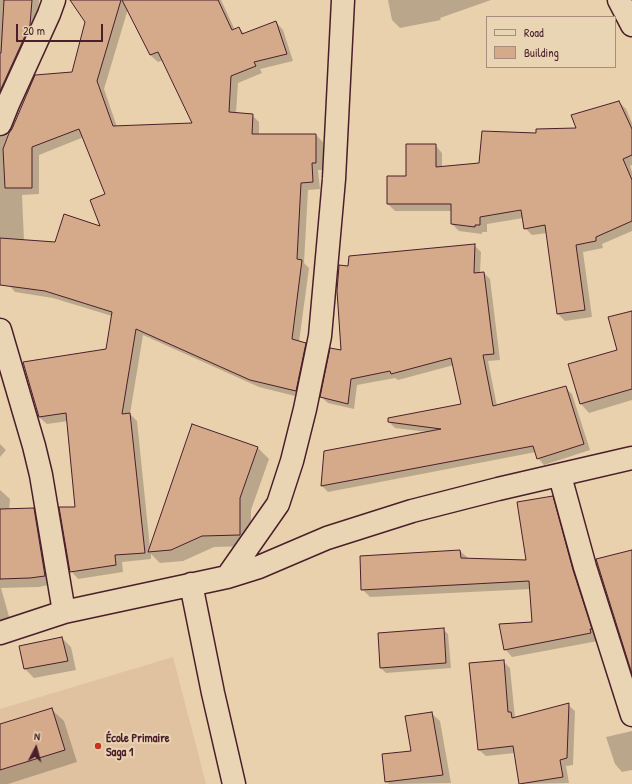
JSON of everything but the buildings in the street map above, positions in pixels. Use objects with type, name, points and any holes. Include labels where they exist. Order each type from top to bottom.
[{"type":"street","points":[[0,124],[54,0]]},
{"type":"street","points":[[227,577],[278,504],[292,461],[305,409],[320,336],[334,179],[343,0]]},
{"type":"street","points":[[619,0],[632,26]]},
{"type":"street","points":[[0,330],[41,475],[64,612]]},
{"type":"street","points":[[0,633],[64,612],[227,577],[259,567],[327,538],[412,511],[498,489],[560,476],[632,458]]},
{"type":"street","points":[[560,476],[585,567],[632,715]]},
{"type":"street","points":[[192,584],[212,693],[234,784]]},
{"type":"shaded area","name":"École Primaire Saga 1","points":[[173,657],[206,784],[0,784],[0,709]]},
{"type":"place","name":"École Primaire Saga 1","points":[[98,746]]}]
